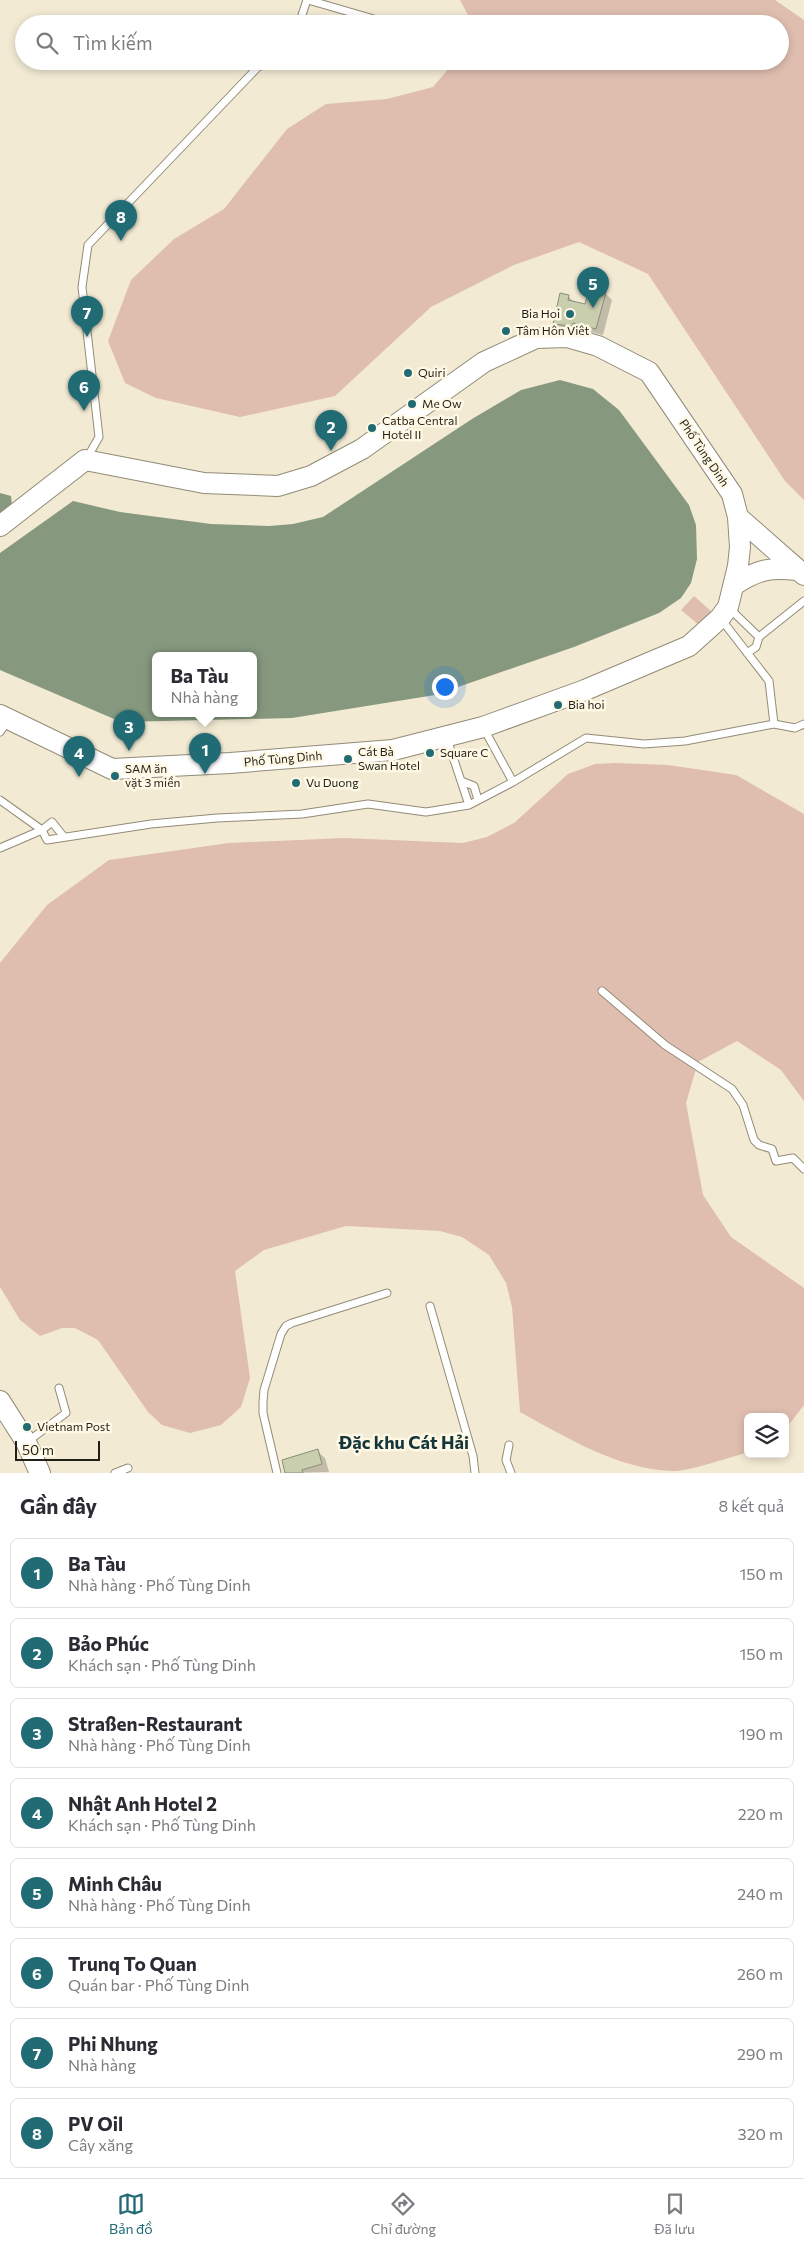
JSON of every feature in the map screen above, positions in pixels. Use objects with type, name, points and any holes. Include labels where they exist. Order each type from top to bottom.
[{"type":"main road","name":"Phố Tùng Dinh","points":[[3,722],[112,769],[230,763],[394,750],[483,727],[585,690],[689,646],[724,613],[734,585],[740,547],[738,517],[732,494],[649,372],[598,346],[567,338],[536,338],[484,362],[362,449],[312,476],[278,486],[204,483],[85,460]]},
{"type":"main road","points":[[0,526],[85,460]]},
{"type":"main road","points":[[738,517],[800,573]]},
{"type":"main road","points":[[734,585],[752,574],[766,569],[800,573]]},
{"type":"main road","points":[[0,1401],[26,1442],[40,1473]]},
{"type":"lane","points":[[302,15],[307,0],[360,15]]},
{"type":"lane","points":[[85,460],[100,437],[82,287],[88,245],[255,70]]},
{"type":"lane","points":[[747,653],[756,647],[759,637],[804,601]]},
{"type":"lane","points":[[724,613],[759,637]]},
{"type":"lane","points":[[724,613],[747,653],[769,682],[774,724]]},
{"type":"lane","points":[[0,800],[42,830],[47,840],[161,823],[302,814],[368,804],[426,812],[469,806],[514,782],[586,738],[644,744],[685,742],[774,724],[795,728],[804,724]]},
{"type":"lane","points":[[483,727],[514,782]]},
{"type":"lane","points":[[446,736],[469,806]]},
{"type":"lane","points":[[460,781],[474,786],[478,800]]},
{"type":"lane","points":[[0,848],[42,830],[52,822],[64,837]]},
{"type":"lane","points":[[602,991],[665,1046],[732,1089],[743,1105],[754,1140],[759,1145],[772,1149],[776,1161],[793,1158],[804,1169]]},
{"type":"lane","points":[[277,1473],[263,1413],[263,1402],[264,1390],[284,1330],[292,1323],[387,1293]]},
{"type":"lane","points":[[430,1306],[473,1456],[475,1473]]},
{"type":"lane","points":[[26,1442],[66,1413],[58,1388]]},
{"type":"lane","points":[[510,1445],[506,1460],[511,1473]]},
{"type":"lane","points":[[115,1473],[128,1468]]},
{"type":"shaded area","points":[[460,0],[775,0],[804,20],[804,500],[785,481],[648,274],[579,242],[514,265],[431,307],[335,396],[240,417],[156,398],[125,383],[108,341],[131,280],[174,239],[224,209],[287,129],[326,104],[387,99],[433,87],[447,70],[789,70],[789,15],[468,15]]},
{"type":"shaded area","points":[[560,380],[593,389],[619,410],[689,505],[696,525],[697,559],[691,583],[681,598],[659,613],[574,647],[435,695],[292,718],[121,722],[0,670],[0,553],[73,501],[120,512],[211,524],[269,526],[293,524],[323,517],[472,419],[521,390]]},
{"type":"shaded area","points":[[0,493],[11,496],[12,507],[0,516]]},
{"type":"shaded area","points":[[694,596],[711,611],[699,625],[681,610]]},
{"type":"shaded area","points":[[595,764],[668,765],[736,775],[804,814],[804,1101],[781,1070],[737,1041],[698,1062],[686,1103],[703,1195],[731,1237],[804,1288],[804,1405],[791,1422],[789,1423],[789,1413],[744,1413],[744,1453],[679,1471],[632,1465],[593,1450],[556,1432],[520,1412],[512,1307],[506,1283],[489,1255],[462,1237],[440,1231],[346,1226],[264,1250],[235,1271],[250,1378],[241,1407],[221,1425],[190,1433],[162,1425],[148,1412],[98,1340],[75,1328],[62,1328],[40,1336],[20,1320],[0,1287],[0,963],[47,905],[109,860],[229,843],[344,838],[463,843],[487,837],[514,823],[568,774]]},
{"type":"building","points":[[589,288],[606,292],[596,329],[573,323],[572,326],[553,324],[560,293],[569,295],[568,300],[585,304]]},
{"type":"building","points":[[318,1449],[322,1464],[302,1470],[303,1473],[285,1473],[282,1460]]},
{"type":"place","name":"PV Oil","points":[[121,241]]},
{"type":"place","name":"Minh Châu","points":[[593,308]]},
{"type":"place","name":"Bia Hoi","points":[[570,314]]},
{"type":"place","name":"Tâm Hôn Viêt","points":[[506,331]]},
{"type":"place","name":"Phi Nhung","points":[[87,337]]},
{"type":"place","name":"Quiri","points":[[408,373]]},
{"type":"place","name":"Me Ow","points":[[412,404]]},
{"type":"place","name":"Trunq To Quan","points":[[84,411]]},
{"type":"place","name":"Catba Central Hotel II","points":[[372,428]]},
{"type":"place","name":"Bảo Phúc","points":[[331,451]]},
{"type":"place","name":"Bia hoi","points":[[558,705]]},
{"type":"place","name":"Straßen-Restaurant","points":[[129,751]]},
{"type":"place","name":"Square C","points":[[430,753]]},
{"type":"place","name":"Cát Bà Swan Hotel","points":[[348,759]]},
{"type":"place","name":"Ba Tàu","points":[[205,774]]},
{"type":"place","name":"SAM ăn vặt 3 miền","points":[[115,776]]},
{"type":"place","name":"Nhật Anh Hotel 2","points":[[79,777]]},
{"type":"place","name":"Vu Duong","points":[[296,783]]},
{"type":"place","name":"Vietnam Post","points":[[27,1427]]},
{"type":"district","name":"Đặc khu Cát Hải","points":[[404,1443]]}]
